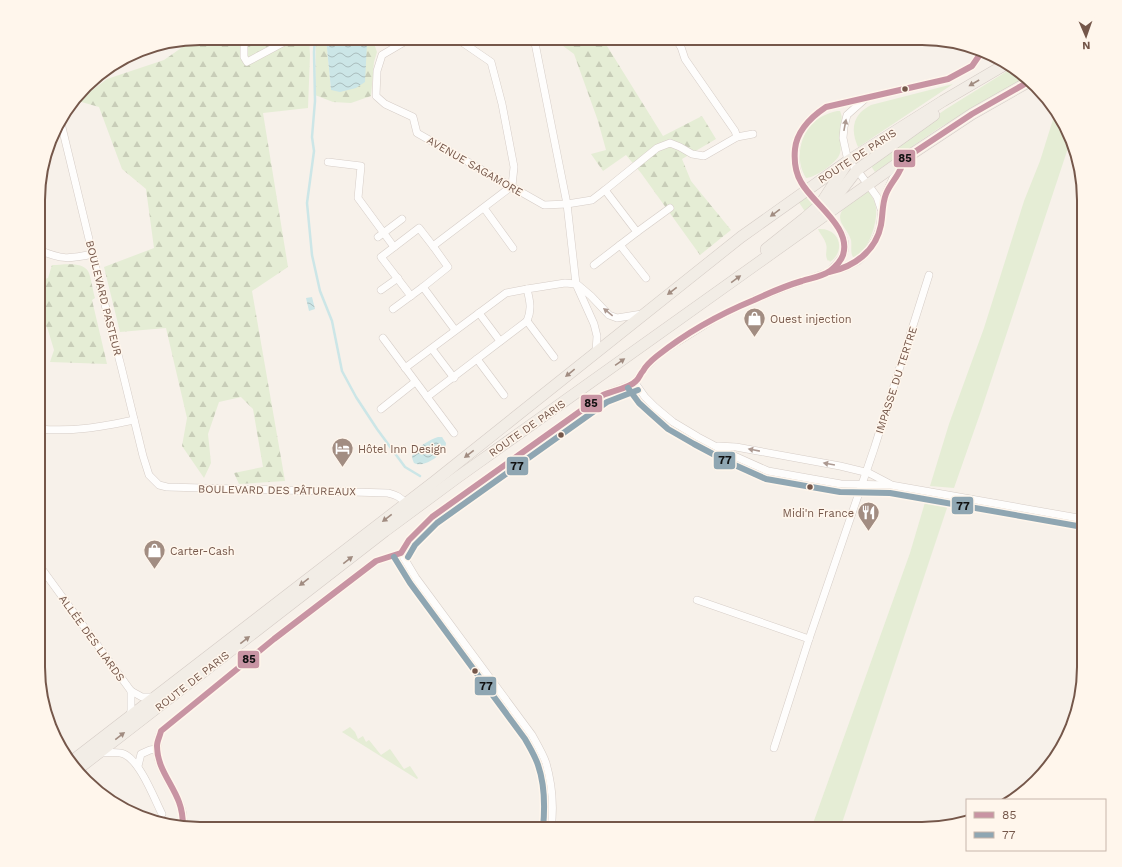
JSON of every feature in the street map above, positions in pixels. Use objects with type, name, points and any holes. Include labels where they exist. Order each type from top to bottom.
[{"type":"main road","name":"ROUTE DE PARIS","points":[[76,759],[406,504],[741,237],[848,161],[943,101],[1001,67]]},
{"type":"main road","name":"ROUTE DE PARIS","points":[[82,766],[385,531],[458,477],[901,161],[972,114],[1024,84]]},
{"type":"main road","points":[[828,214],[837,196],[857,170],[943,109],[943,101]]},
{"type":"main road","points":[[768,256],[766,248],[807,217],[820,205],[848,161]]},
{"type":"street","points":[[244,45],[244,57],[247,62],[279,45]]},
{"type":"street","name":"AVENUE SAGAMORE","points":[[399,45],[382,55],[377,71],[376,96],[385,104],[412,117],[417,133],[544,205],[567,204],[592,200],[658,148],[670,143],[692,154],[704,156],[737,137]]},
{"type":"street","points":[[433,246],[512,186],[514,167],[513,160],[502,104],[490,62],[466,45]]},
{"type":"street","points":[[535,45],[567,204],[576,284],[594,324],[596,352]]},
{"type":"street","points":[[680,45],[685,59],[735,131],[737,137],[753,134]]},
{"type":"street","points":[[829,272],[841,258],[845,247],[844,239],[828,214],[802,184],[796,172],[795,146],[805,124],[815,114],[826,107],[948,78],[972,66],[979,56]]},
{"type":"street","points":[[866,98],[847,115],[843,138],[848,161],[857,170],[877,197],[882,210]]},
{"type":"street","name":"BOULEVARD PASTEUR","points":[[63,129],[144,462],[149,475]]},
{"type":"street","points":[[184,821],[182,809],[158,760],[156,749],[157,738],[161,730],[274,639],[376,561],[401,553],[409,540],[432,518],[602,395],[635,383],[644,369],[658,355],[677,342],[714,319],[753,300],[785,287],[844,268],[858,261],[868,251],[875,240],[880,228],[882,210],[888,189],[893,178],[901,169],[901,161]]},
{"type":"street","points":[[328,162],[361,166],[358,198],[381,235],[394,247]]},
{"type":"street","points":[[606,190],[637,232]]},
{"type":"street","points":[[484,208],[513,248]]},
{"type":"street","points":[[594,265],[670,208]]},
{"type":"street","points":[[381,235],[402,219]]},
{"type":"street","points":[[393,309],[411,296],[423,287],[448,267],[419,228],[381,257],[411,296]]},
{"type":"street","points":[[620,245],[646,278]]},
{"type":"street","points":[[45,253],[62,258],[72,258],[93,254]]},
{"type":"street","name":"IMPASSE DU TERTRE","points":[[774,748],[809,639],[866,473],[929,275]]},
{"type":"street","points":[[381,290],[398,278]]},
{"type":"street","points":[[405,368],[506,293],[565,283],[576,284],[591,296],[609,315],[617,318],[644,313]]},
{"type":"street","points":[[423,287],[455,330]]},
{"type":"street","points":[[427,397],[454,378],[527,321],[530,312],[528,289]]},
{"type":"street","points":[[479,313],[500,341]]},
{"type":"street","points":[[527,321],[554,357]]},
{"type":"street","points":[[383,338],[454,433]]},
{"type":"street","points":[[432,349],[454,378]]},
{"type":"street","points":[[477,359],[504,395]]},
{"type":"street","points":[[381,409],[415,382]]},
{"type":"street","points":[[635,383],[645,397],[673,422],[732,455],[768,472],[841,484],[891,485],[1077,518]]},
{"type":"street","points":[[45,430],[59,431],[90,429],[134,420]]},
{"type":"street","points":[[716,446],[736,447],[840,466],[866,473],[891,485]]},
{"type":"street","name":"BOULEVARD DES PÂTUREAUX","points":[[149,475],[159,484],[167,487],[388,493],[396,495],[406,504]]},
{"type":"street","points":[[401,553],[416,578],[532,735],[546,762],[552,796],[552,822]]},
{"type":"street","name":"ALLÉE DES LIARDS","points":[[45,573],[131,692],[142,697],[155,697]]},
{"type":"street","points":[[697,600],[809,639]]},
{"type":"street","name":"ALLÉE DES LIARDS","points":[[130,717],[131,692]]},
{"type":"street","points":[[138,766],[141,754],[156,749]]},
{"type":"street","points":[[98,753],[119,752],[132,760],[138,766],[162,814]]},
{"type":"green space","points":[[309,45],[308,108],[263,113],[288,267],[252,291],[285,481],[239,484],[234,473],[263,467],[253,409],[241,397],[219,402],[208,434],[211,463],[204,478],[182,446],[187,418],[166,328],[120,332],[104,267],[154,248],[146,189],[122,169],[99,107],[81,102],[90,92],[107,79],[164,60],[185,46]]},
{"type":"green space","points":[[316,45],[327,45],[331,90],[365,45],[374,45],[377,52],[374,62],[371,96],[351,103],[333,102],[315,95]]},
{"type":"green space","points":[[562,45],[606,45],[663,136],[702,116],[716,139],[682,159],[691,181],[731,230],[700,255],[641,173],[626,155],[603,171],[591,154],[606,150],[598,121],[574,54]]},
{"type":"green space","points":[[1008,71],[1020,81],[939,128],[875,172],[869,163],[946,109]]},
{"type":"green space","points":[[953,84],[858,147],[854,134],[855,121],[860,113],[871,105]]},
{"type":"green space","points":[[840,111],[842,119],[840,129],[840,153],[835,161],[826,169],[806,178],[802,169],[800,158],[800,151],[804,136],[816,120],[829,113]]},
{"type":"green space","points":[[1053,118],[1068,148],[981,411],[954,488],[930,486],[949,424],[984,328],[1024,201],[1040,161]]},
{"type":"green space","points":[[868,191],[876,205],[874,229],[863,250],[858,255],[853,257],[851,251],[851,240],[842,224],[840,217],[844,208]]},
{"type":"green space","points":[[806,197],[813,205],[806,213],[798,201]]},
{"type":"green space","points":[[818,229],[825,229],[831,232],[836,235],[838,240],[838,252],[830,262],[826,256],[825,242]]},
{"type":"green space","points":[[52,265],[77,265],[88,271],[95,298],[92,300],[107,364],[50,362],[54,350],[45,324],[45,279],[48,278]]},
{"type":"green space","points":[[926,499],[948,505],[842,822],[814,822],[910,553]]},
{"type":"green space","points":[[350,727],[355,732],[358,739],[363,736],[366,742],[369,740],[381,755],[390,749],[404,769],[410,766],[418,778],[417,779],[342,732]]},
{"type":"water","points":[[327,45],[367,45],[365,82],[356,88],[340,92],[331,90]]},
{"type":"water","points":[[312,297],[315,309],[309,311],[306,298]]},
{"type":"water","points":[[438,437],[442,437],[446,443],[439,455],[423,464],[414,463],[412,456],[415,451],[424,444]]},
{"type":"waterway","points":[[314,45],[315,101],[312,137],[314,151],[307,203],[312,255],[320,291],[332,321],[342,371],[356,397],[405,467],[420,476]]},
{"type":"transit line","name":"85","points":[[183,821],[179,802],[159,761],[157,744],[161,731],[274,639],[376,561],[401,553],[409,540],[432,517],[603,395],[633,383],[638,379],[651,361],[668,348],[704,325],[741,305],[783,287],[820,276],[830,271],[838,264],[842,257],[844,245],[842,235],[837,225],[806,190],[797,174],[795,149],[796,142],[802,130],[815,115],[826,107],[948,79],[972,66],[979,56]]},
{"type":"transit line","name":"85","points":[[829,272],[838,270],[855,262],[869,250],[874,243],[881,225],[883,205],[886,194],[901,169],[901,161],[972,114],[1024,84]]},
{"type":"transit line","name":"77","points":[[628,388],[639,403],[668,429],[728,462],[766,479],[840,492],[890,493],[1077,526]]},
{"type":"transit line","name":"77","points":[[408,557],[415,545],[437,523],[607,402],[638,390]]},
{"type":"transit line","name":"77","points":[[394,557],[410,583],[531,749],[537,762],[542,780],[544,804],[543,822]]},
{"type":"place","name":"Ouest injection","points":[[754,338]]},
{"type":"place","name":"Hôtel Inn Design","points":[[342,468]]},
{"type":"place","name":"Midi'n France","points":[[869,532]]},
{"type":"place","name":"Carter-Cash","points":[[155,570]]}]
